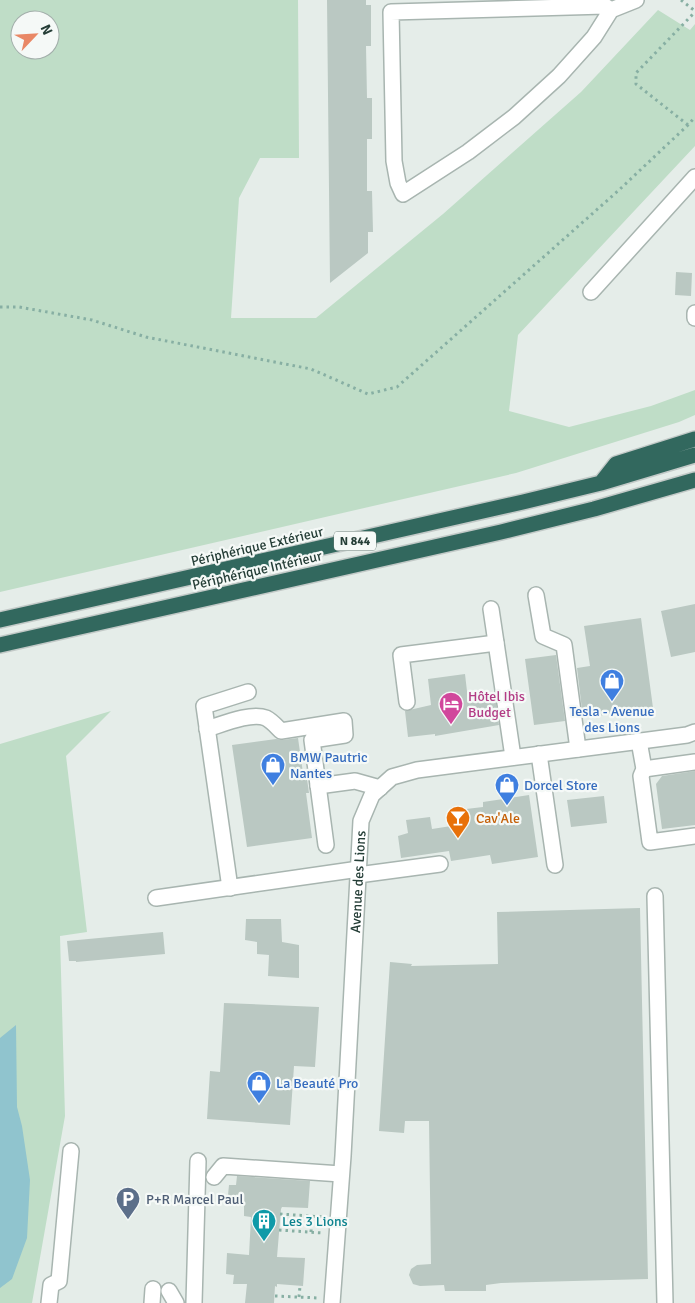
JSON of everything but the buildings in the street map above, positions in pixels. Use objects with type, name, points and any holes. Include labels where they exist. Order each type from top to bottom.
[{"type":"highway","points":[[601,483],[616,464],[695,439]]},
{"type":"highway","name":"Périphérique Extérieur","points":[[0,620],[452,519],[601,483],[695,455]]},
{"type":"highway","name":"Périphérique Intérieur","points":[[0,644],[501,532],[692,483]]},
{"type":"street","points":[[611,10],[605,6],[391,6],[394,161],[398,183],[403,194],[468,152],[514,117],[559,76],[594,38],[611,10],[636,0]]},
{"type":"street","points":[[590,292],[695,177]]},
{"type":"street","points":[[695,313],[695,318]]},
{"type":"street","points":[[536,595],[542,636],[564,645],[578,749]]},
{"type":"street","points":[[491,609],[513,757]]},
{"type":"street","points":[[407,702],[401,655],[496,643]]},
{"type":"street","points":[[230,888],[204,706],[248,692]]},
{"type":"street","points":[[207,729],[257,716],[274,722],[281,731],[344,721],[345,735],[312,740],[326,845]]},
{"type":"street","name":"Avenue des Lions","points":[[332,1301],[361,821],[372,795],[392,777],[417,770],[687,735],[695,732]]},
{"type":"street","points":[[639,741],[644,769],[640,776],[650,842],[695,836]]},
{"type":"street","points":[[539,754],[555,864]]},
{"type":"street","points":[[644,769],[695,762]]},
{"type":"street","points":[[318,786],[354,781],[380,788]]},
{"type":"street","points":[[156,898],[358,872],[440,864]]},
{"type":"street","points":[[656,896],[665,1303]]},
{"type":"street","points":[[49,1303],[51,1285],[59,1280],[71,1151]]},
{"type":"street","points":[[194,1303],[198,1161]]},
{"type":"street","points":[[214,1177],[223,1166],[341,1174]]},
{"type":"path","points":[[681,0],[695,11],[636,73],[636,84],[688,125]]},
{"type":"path","points":[[0,307],[19,307],[92,320],[146,337],[311,369],[368,394],[397,387],[619,190],[695,117]]},
{"type":"path","points":[[280,1214],[338,1218]]},
{"type":"path","points":[[311,1232],[312,1216]]},
{"type":"path","points":[[279,1230],[337,1234]]},
{"type":"path","points":[[299,1297],[300,1286]]},
{"type":"path","points":[[275,1296],[332,1301]]},
{"type":"green space","points":[[0,0],[298,0],[299,158],[260,158],[239,198],[231,318],[316,318],[443,214],[581,92],[658,10],[690,30],[695,24],[695,146],[518,335],[509,411],[569,427],[651,406],[695,390],[695,415],[679,422],[516,473],[0,592]]},
{"type":"green space","points":[[111,711],[66,756],[87,932],[60,936],[65,1116],[32,1303],[0,1303],[0,744]]},
{"type":"water","points":[[16,1025],[17,1107],[22,1126],[30,1180],[27,1238],[12,1279],[0,1288],[0,1038]]},
{"type":"place","name":"Tesla - Avenue des Lions","points":[[612,702]]},
{"type":"place","name":"Hôtel Ibis Budget","points":[[451,725]]},
{"type":"place","name":"BMW Pautric Nantes","points":[[273,786]]},
{"type":"place","name":"Dorcel Store","points":[[507,806]]},
{"type":"place","name":"Cav'Ale","points":[[458,839]]},
{"type":"place","name":"La Beauté Pro","points":[[259,1104]]},
{"type":"place","name":"P+R Marcel Paul","points":[[128,1220]]},
{"type":"place","name":"Les 3 Lions","points":[[264,1242]]}]
